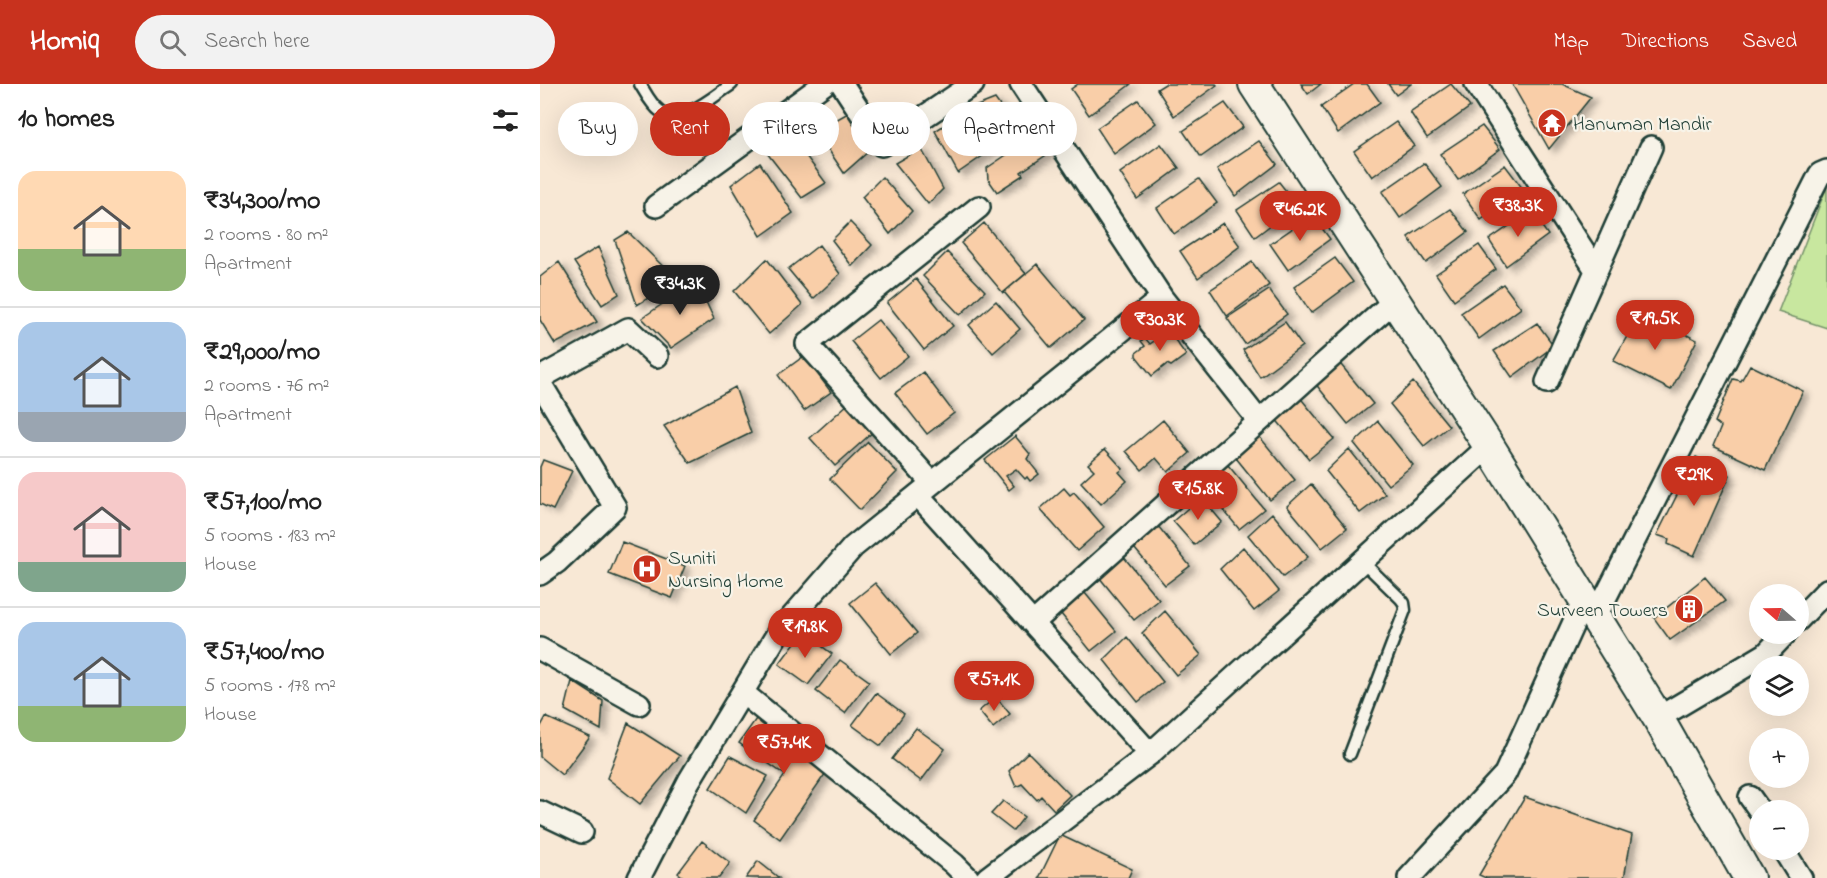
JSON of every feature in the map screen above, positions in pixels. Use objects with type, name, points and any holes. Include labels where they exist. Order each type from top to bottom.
[{"type":"street","points":[[656,206],[824,84]]},
{"type":"street","points":[[842,84],[882,146],[973,84]]},
{"type":"street","points":[[1021,84],[1162,298],[1259,421]]},
{"type":"street","points":[[1254,84],[1489,446],[1658,718],[1749,878]]},
{"type":"street","points":[[1476,84],[1596,270]]},
{"type":"street","points":[[1547,382],[1651,147]]},
{"type":"street","points":[[1409,878],[1505,774],[1820,174],[1827,171]]},
{"type":"street","points":[[979,207],[807,345],[1032,623],[1150,754]]},
{"type":"street","points":[[648,874],[689,781],[778,633],[853,547],[1162,298]]},
{"type":"street","points":[[1032,623],[1394,301]]},
{"type":"street","points":[[540,378],[628,329],[657,356]]},
{"type":"street","points":[[540,383],[615,507],[546,563]]},
{"type":"street","points":[[987,878],[1150,754],[1489,446]]},
{"type":"street","points":[[1809,609],[1827,590]]},
{"type":"street","points":[[1658,718],[1766,654],[1776,644]]},
{"type":"street","points":[[540,649],[639,704]]},
{"type":"street","points":[[743,693],[955,873]]},
{"type":"street","points":[[540,812],[582,832]]},
{"type":"street","points":[[1790,860],[1802,878]]},
{"type":"lane","points":[[640,84],[658,110],[668,115],[690,111],[732,84]]},
{"type":"lane","points":[[1350,754],[1405,609],[1401,599],[1362,561]]},
{"type":"green space","points":[[1827,186],[1827,328],[1778,312]]},
{"type":"building","points":[[1078,84],[1131,84],[1089,115],[1071,89]]},
{"type":"building","points":[[1165,84],[1217,85],[1174,116],[1157,89]]},
{"type":"building","points":[[1301,84],[1321,84],[1308,94]]},
{"type":"building","points":[[1354,84],[1367,84],[1380,102],[1338,133],[1321,107]]},
{"type":"building","points":[[1388,84],[1411,84],[1396,95]]},
{"type":"building","points":[[1451,84],[1470,107],[1427,138],[1410,112]]},
{"type":"building","name":"Hanuman Mandir","points":[[1512,84],[1562,84],[1591,97],[1549,149]]},
{"type":"building","points":[[1138,100],[1156,123],[1114,154],[1097,128]]},
{"type":"building","points":[[1225,103],[1243,127],[1201,157],[1183,131]]},
{"type":"building","points":[[848,113],[851,118],[851,156],[863,156],[844,173],[833,156],[839,156],[839,118]]},
{"type":"building","points":[[1396,122],[1414,146],[1372,177],[1354,151]]},
{"type":"building","points":[[942,126],[942,144],[935,131]]},
{"type":"building","points":[[1482,126],[1500,149],[1458,180],[1440,154]]},
{"type":"building","points":[[1259,141],[1277,164],[1235,196],[1217,169]]},
{"type":"building","points":[[1161,144],[1179,168],[1137,199],[1120,173]]},
{"type":"building","points":[[769,156],[806,156],[826,183],[802,198]]},
{"type":"building","points":[[907,156],[925,156],[943,189],[928,204],[895,163]]},
{"type":"building","points":[[949,156],[982,156],[958,173]]},
{"type":"building","points":[[1005,156],[1045,156],[1021,172],[1023,175],[997,192],[988,179],[987,168]]},
{"type":"building","points":[[760,163],[793,213],[761,236],[731,185]]},
{"type":"building","points":[[1424,163],[1442,187],[1400,218],[1382,192]]},
{"type":"building","points":[[1505,165],[1523,189],[1481,220],[1463,194]]},
{"type":"building","points":[[882,177],[912,211],[890,234],[862,197]]},
{"type":"building","points":[[1199,179],[1217,203],[1174,234],[1157,208]]},
{"type":"building","points":[[1279,182],[1297,205],[1255,237],[1237,210]]},
{"type":"building","points":[[1450,209],[1468,232],[1426,263],[1408,237]]},
{"type":"building","points":[[1531,211],[1548,235],[1506,266],[1489,240]]},
{"type":"building","points":[[1312,215],[1330,239],[1288,270],[1270,244]]},
{"type":"building","points":[[850,222],[872,245],[852,266],[832,240]]},
{"type":"building","points":[[984,223],[1026,274],[1003,293],[961,243]]},
{"type":"building","points":[[1223,223],[1240,246],[1198,278],[1180,251]]},
{"type":"building","points":[[628,232],[677,280],[637,305],[615,240]]},
{"type":"building","points":[[819,245],[840,274],[813,299],[788,269]]},
{"type":"building","points":[[1479,245],[1496,269],[1454,300],[1436,274]]},
{"type":"building","points":[[598,247],[619,294],[602,305],[574,262]]},
{"type":"building","points":[[947,252],[985,291],[960,315],[923,276]]},
{"type":"building","points":[[1335,258],[1353,282],[1311,313],[1294,287]]},
{"type":"building","points":[[767,259],[802,305],[769,334],[734,291]]},
{"type":"building","points":[[559,262],[597,322],[555,344],[540,320],[540,277]]},
{"type":"building","points":[[1252,262],[1269,285],[1227,316],[1210,290]]},
{"type":"building","points":[[1037,264],[1084,320],[1051,348],[1004,292]]},
{"type":"building","points":[[916,279],[953,326],[924,350],[887,303]]},
{"type":"building","points":[[696,281],[714,319],[671,348],[642,318]]},
{"type":"building","points":[[1503,284],[1521,308],[1479,339],[1461,313]]},
{"type":"building","points":[[1269,290],[1287,314],[1245,344],[1227,318]]},
{"type":"building","points":[[996,301],[1020,329],[993,353],[969,325]]},
{"type":"building","points":[[1641,312],[1697,340],[1671,390],[1613,361]]},
{"type":"building","points":[[878,320],[908,356],[881,378],[851,341]]},
{"type":"building","points":[[1285,322],[1302,346],[1260,377],[1243,350]]},
{"type":"building","points":[[1537,323],[1554,346],[1512,377],[1494,351]]},
{"type":"building","points":[[1164,325],[1186,355],[1171,366],[1167,364],[1152,376],[1136,353],[1145,346],[1141,341],[1145,338],[1150,344],[1161,336],[1157,330]]},
{"type":"building","points":[[804,356],[831,392],[804,411],[778,375]]},
{"type":"building","points":[[1337,360],[1373,404],[1348,424],[1314,382]]},
{"type":"building","points":[[1750,365],[1803,391],[1765,470],[1713,446],[1721,427],[1715,422],[1733,379],[1741,381]]},
{"type":"building","points":[[923,372],[954,413],[927,434],[895,393]]},
{"type":"building","points":[[1413,382],[1449,426],[1424,446],[1390,404]]},
{"type":"building","points":[[735,387],[751,433],[690,463],[664,426]]},
{"type":"building","points":[[1298,395],[1334,439],[1309,459],[1274,417]]},
{"type":"building","points":[[849,403],[874,431],[835,466],[810,438]]},
{"type":"building","points":[[1163,420],[1190,453],[1168,472],[1156,458],[1142,470],[1126,451]]},
{"type":"building","points":[[1378,421],[1413,465],[1388,485],[1354,443]]},
{"type":"building","points":[[1015,436],[1030,454],[1027,459],[1039,474],[1030,481],[1016,469],[1006,476],[1014,486],[1009,490],[985,460]]},
{"type":"building","points":[[1259,436],[1295,480],[1270,500],[1236,458]]},
{"type":"building","points":[[868,442],[897,472],[860,510],[830,479]]},
{"type":"building","points":[[1105,449],[1123,469],[1119,472],[1127,481],[1101,504],[1081,482],[1094,470],[1088,464]]},
{"type":"building","points":[[1349,449],[1385,494],[1360,513],[1326,471]]},
{"type":"building","points":[[1696,457],[1730,475],[1694,556],[1668,544],[1669,539],[1657,535]]},
{"type":"building","points":[[543,460],[572,471],[553,510],[540,504],[540,467]]},
{"type":"building","points":[[1228,465],[1264,509],[1239,529],[1204,486]]},
{"type":"building","points":[[1311,484],[1347,528],[1322,548],[1287,506]]},
{"type":"building","points":[[1064,488],[1070,495],[1074,492],[1104,527],[1077,551],[1040,509]]},
{"type":"building","points":[[1201,497],[1222,522],[1194,545],[1173,521]]},
{"type":"building","points":[[1272,513],[1308,557],[1283,577],[1248,535]]},
{"type":"building","points":[[1154,521],[1190,566],[1165,585],[1130,543]]},
{"type":"building","points":[[622,542],[685,566],[672,598],[609,574]]},
{"type":"building","points":[[1243,547],[1279,591],[1254,611],[1220,569]]},
{"type":"building","points":[[1123,556],[1159,600],[1134,620],[1099,577]]},
{"type":"building","name":"Surveen Towers","points":[[1705,577],[1725,601],[1670,640],[1654,618]]},
{"type":"building","points":[[875,583],[917,633],[891,654],[850,603]]},
{"type":"building","points":[[1080,587],[1116,631],[1091,651],[1057,609]]},
{"type":"building","points":[[1165,611],[1201,655],[1176,675],[1142,633]]},
{"type":"building","points":[[803,632],[832,654],[808,685],[779,664]]},
{"type":"building","points":[[1127,637],[1163,682],[1138,702],[1104,660]]},
{"type":"building","points":[[840,660],[869,681],[845,713],[816,691]]},
{"type":"building","points":[[572,681],[603,701],[601,730],[565,710]]},
{"type":"building","points":[[876,693],[904,714],[881,746],[852,725]]},
{"type":"building","points":[[996,697],[1010,714],[993,728],[979,711]]},
{"type":"building","points":[[758,716],[830,767],[780,839],[754,820],[785,775],[739,743]]},
{"type":"building","points":[[546,717],[590,737],[562,775],[540,757],[540,728]]},
{"type":"building","points":[[628,723],[680,756],[640,804],[607,778]]},
{"type":"building","points":[[916,728],[945,749],[921,781],[892,759]]},
{"type":"building","points":[[1028,752],[1070,795],[1054,810],[1041,796],[1037,800],[1022,784],[1016,787],[1009,771]]},
{"type":"building","points":[[730,756],[768,776],[746,813],[710,788]]},
{"type":"building","points":[[1525,797],[1632,835],[1624,878],[1486,878],[1479,875]]},
{"type":"building","points":[[1003,801],[1024,817],[1013,831],[991,814]]},
{"type":"building","points":[[1060,835],[1132,869],[1128,878],[1039,878]]},
{"type":"building","points":[[702,841],[730,863],[719,878],[685,878],[678,873]]},
{"type":"building","points":[[758,861],[779,878],[746,878]]},
{"type":"place","name":"Hanuman Mandir","points":[[1552,123]]},
{"type":"place","name":"Suniti Nursing Home","points":[[647,569]]},
{"type":"place","name":"Surveen Towers","points":[[1689,609]]}]
